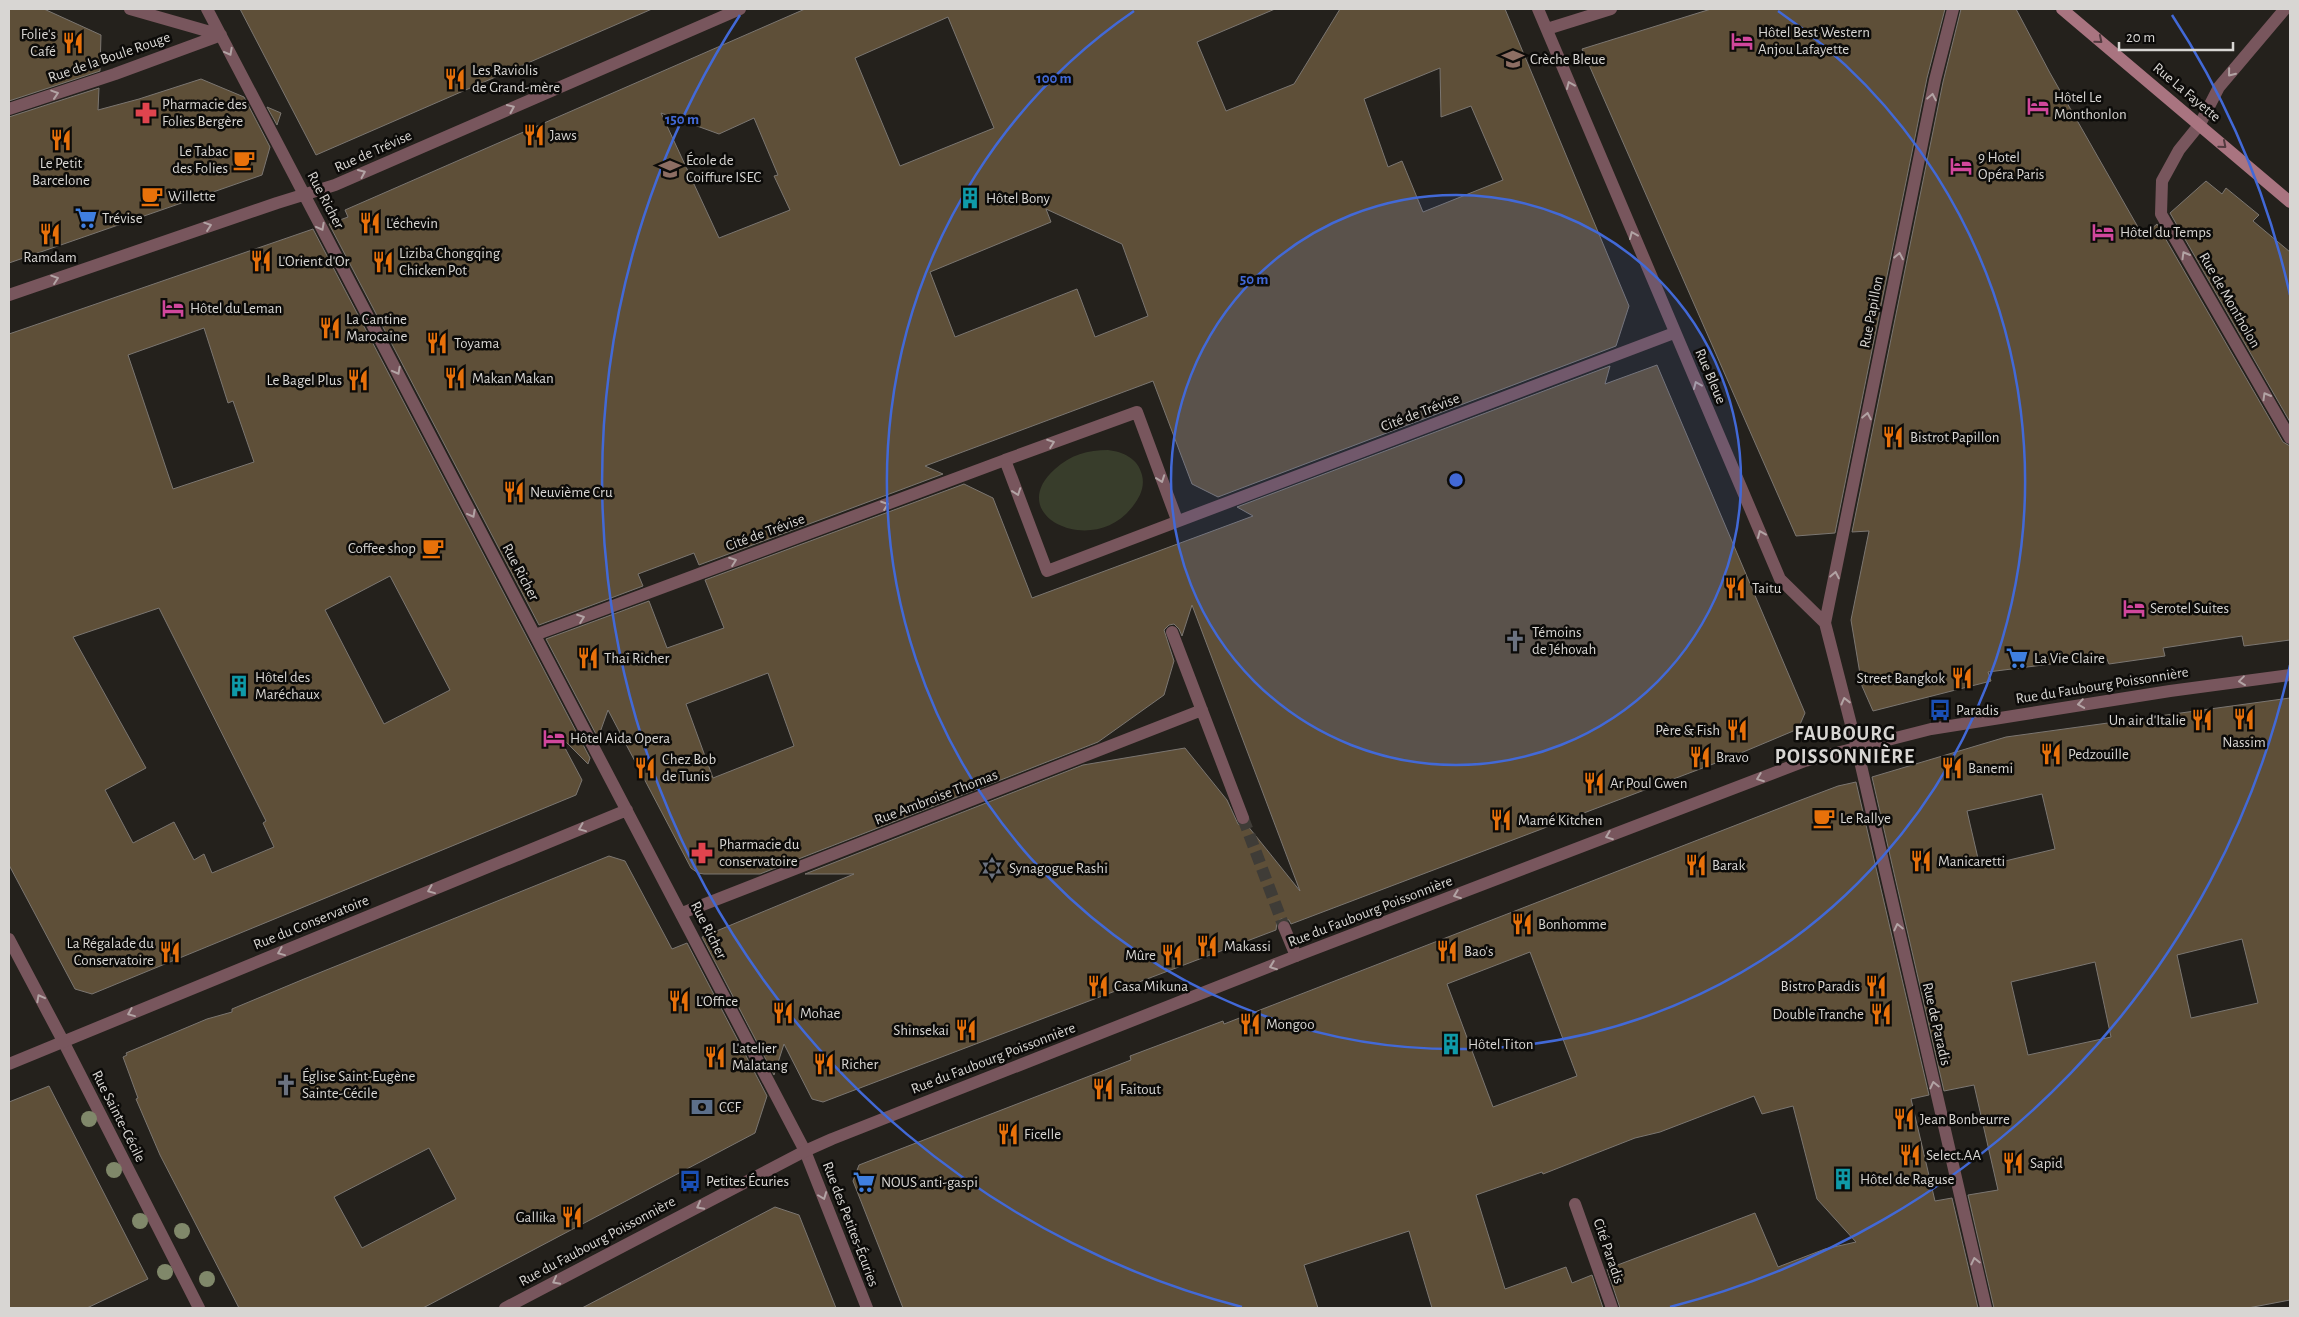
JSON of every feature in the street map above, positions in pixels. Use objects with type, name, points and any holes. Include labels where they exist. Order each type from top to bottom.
[{"type":"main road","name":"Rue La Fayette","points":[[2062,9],[2290,202]]},
{"type":"street","points":[[130,9],[220,35]]},
{"type":"street","name":"Rue Richer","points":[[207,9],[805,1151]]},
{"type":"street","name":"Rue de Trévise","points":[[9,295],[335,185],[740,9]]},
{"type":"street","name":"Rue Bleue","points":[[1538,9],[1780,579],[1825,623]]},
{"type":"street","points":[[1547,29],[1611,9]]},
{"type":"street","name":"Rue Papillon","points":[[1825,623],[1935,80],[1953,9]]},
{"type":"street","name":"Rue de Montholon","points":[[2285,9],[2219,87],[2200,124],[2183,144],[2162,181],[2161,214],[2290,438]]},
{"type":"street","name":"Rue de la Boule Rouge","points":[[9,109],[115,74],[220,35]]},
{"type":"street","name":"Cité de Trévise","points":[[1005,460],[1047,572],[1177,520],[1674,333]]},
{"type":"street","name":"Cité de Trévise","points":[[535,635],[1137,412],[1177,520]]},
{"type":"street","points":[[1825,623],[1857,748]]},
{"type":"street","points":[[1172,632],[1243,818]]},
{"type":"street","name":"Rue du Faubourg Poissonnière","points":[[504,1308],[805,1151],[1296,956],[1805,761],[1941,727],[2170,691],[2290,675]]},
{"type":"street","name":"Rue Ambroise Thomas","points":[[682,913],[1202,710]]},
{"type":"street","name":"Rue de Paradis","points":[[1857,748],[1986,1308]]},
{"type":"street","name":"Rue du Conservatoire","points":[[9,1064],[627,810]]},
{"type":"street","points":[[1284,926],[1296,956]]},
{"type":"street","name":"Rue Sainte-Cécile","points":[[9,939],[63,1041],[198,1308]]},
{"type":"street","name":"Rue des Petites-Écuries","points":[[805,1151],[867,1308]]},
{"type":"street","name":"Cité Paradis","points":[[1575,1204],[1612,1308]]},
{"type":"green space","points":[[1108,450],[1119,452],[1129,457],[1140,469],[1143,479],[1142,488],[1133,506],[1116,522],[1097,529],[1077,530],[1060,525],[1046,515],[1039,502],[1042,486],[1055,469],[1067,460],[1080,454]]},
{"type":"building","points":[[9,9],[44,9],[101,35],[100,71],[9,101]]},
{"type":"building","points":[[240,9],[652,9],[316,155]]},
{"type":"building","points":[[805,9],[1275,9],[1197,42],[1226,111],[1294,84],[1340,9],[1505,9],[1629,306],[1616,346],[1218,497],[1192,484],[1153,381],[925,466],[943,474],[699,565],[694,553],[638,574],[643,586],[539,625],[329,224],[348,217],[345,210]],"holes":[[[948,17],[994,128],[900,166],[855,58]],[[1440,68],[1441,117],[1471,106],[1503,180],[1423,212],[1402,161],[1388,167],[1364,99]],[[661,113],[719,134],[754,118],[778,175],[774,176],[790,210],[719,238]],[[1046,209],[1122,244],[1148,316],[1095,337],[1077,289],[955,337],[930,272],[1051,222]]]},
{"type":"building","points":[[1711,9],[1945,9],[1927,78],[1835,533],[1796,536],[1582,49]]},
{"type":"building","points":[[1961,9],[2016,9],[2050,73],[2143,236],[2157,224],[2283,442],[2290,446],[2290,640],[2244,646],[2242,636],[2163,648],[2165,656],[2109,664],[2106,657],[1988,672],[1991,681],[1873,711],[1862,686],[1851,620],[1869,531],[1852,532],[1943,82]]},
{"type":"building","points":[[201,79],[244,97],[270,147],[262,175],[9,263],[9,117],[99,88],[98,110]]},
{"type":"building","points":[[267,107],[281,113],[277,125]]},
{"type":"building","points":[[2206,181],[2222,194],[2226,188],[2259,215],[2253,221],[2290,252],[2290,422],[2170,213]]},
{"type":"building","points":[[313,229],[590,758],[588,764],[557,733],[582,780],[576,795],[92,994],[75,989],[9,865],[9,334]],"holes":[[[204,328],[228,403],[233,401],[254,462],[173,489],[128,355]],[[390,576],[450,690],[384,724],[325,610]],[[159,608],[266,821],[263,823],[274,847],[212,873],[204,854],[194,860],[174,822],[133,843],[105,790],[146,768],[73,637]]]},
{"type":"building","points":[[1657,365],[1805,713],[1798,729],[1729,758],[1291,924],[1289,920],[1281,919],[1277,922],[1276,930],[823,1102],[812,1099],[784,1044],[774,1075],[702,937],[854,874],[805,874],[1083,765],[1185,748],[1227,800],[1238,824],[1242,826],[1247,825],[1300,891],[1192,605],[1182,636],[1174,624],[1169,625],[1164,630],[1174,661],[1164,695],[1098,742],[760,874],[704,874],[698,873],[691,868],[608,710],[598,738],[546,639],[649,601],[667,648],[724,628],[705,580],[964,484],[993,498],[1032,598],[1253,516],[1237,507],[1610,366],[1605,384]],"holes":[[[768,673],[794,746],[713,778],[686,704]]]},
{"type":"building","points":[[2290,698],[2290,1300],[2248,1308],[1994,1308],[1968,1195],[1998,1190],[1974,1085],[1944,1091],[1872,777],[2006,737]],"holes":[[[2042,794],[2055,849],[1980,867],[1967,811]],[[2242,939],[2258,1003],[2191,1018],[2177,955]],[[2095,962],[2111,1037],[2028,1055],[2011,982]]]},
{"type":"building","points":[[1856,782],[1929,1095],[1911,1099],[1935,1201],[1952,1198],[1978,1308],[1620,1308],[1607,1269],[1755,1213],[1778,1267],[1825,1249],[1856,1242],[1817,1199],[1793,1106],[1762,1114],[1754,1096],[1660,1132],[1635,1138],[1543,1174],[1542,1172],[1476,1195],[1505,1289],[1566,1267],[1572,1283],[1592,1275],[1603,1308],[1432,1308],[1409,1231],[1304,1265],[1318,1308],[903,1308],[853,1181],[859,1165],[1131,1060],[1130,1056],[1223,1021],[1224,1024],[1838,786]],"holes":[[[1530,952],[1577,1076],[1493,1107],[1447,984]]]},
{"type":"building","points":[[609,856],[625,861],[672,949],[687,943],[767,1096],[755,1133],[423,1308],[239,1308],[160,1155],[136,1099],[138,1098],[123,1057],[127,1055],[126,1053],[207,1019],[232,1012],[232,1009]],"holes":[[[429,1148],[456,1199],[362,1248],[334,1197]]]},
{"type":"building","points":[[49,1086],[148,1279],[87,1308],[9,1308],[9,1102]]},
{"type":"building","points":[[775,1207],[799,1215],[836,1308],[582,1308]]},
{"type":"tunnel","points":[[1243,818],[1284,927]]},
{"type":"place","name":"Hôtel Best Western Anjou Lafayette","points":[[1742,41]]},
{"type":"place","name":"Folie's Café","points":[[73,43]]},
{"type":"place","name":"Crèche Bleue","points":[[1513,59]]},
{"type":"place","name":"Les Raviolis de Grand-mère","points":[[455,79]]},
{"type":"place","name":"Hôtel Le Monthonlon","points":[[2038,106]]},
{"type":"place","name":"Pharmacie des Folies Bergère","points":[[146,113]]},
{"type":"place","name":"Jaws","points":[[534,135]]},
{"type":"place","name":"Le Petit Barcelone","points":[[61,140]]},
{"type":"place","name":"Le Tabac des Folies","points":[[244,160]]},
{"type":"place","name":"9 Hotel Opéra Paris","points":[[1961,166]]},
{"type":"place","name":"École de Coiffure ISEC","points":[[670,169]]},
{"type":"place","name":"Willette","points":[[152,196]]},
{"type":"place","name":"Hôtel Bony","points":[[970,198]]},
{"type":"place","name":"Trévise","points":[[86,218]]},
{"type":"place","name":"L'échevin","points":[[370,223]]},
{"type":"place","name":"Hôtel du Temps","points":[[2103,232]]},
{"type":"place","name":"Ramdam","points":[[50,234]]},
{"type":"place","name":"L'Orient d'Or","points":[[261,261]]},
{"type":"place","name":"Liziba Chongqing Chicken Pot","points":[[383,262]]},
{"type":"place","name":"Hôtel du Leman","points":[[173,308]]},
{"type":"place","name":"La Cantine Marocaine","points":[[330,328]]},
{"type":"place","name":"Toyama","points":[[437,343]]},
{"type":"place","name":"Makan Makan","points":[[455,378]]},
{"type":"place","name":"Le Bagel Plus","points":[[358,380]]},
{"type":"place","name":"Bistrot Papillon","points":[[1893,437]]},
{"type":"place","name":"Neuvième Cru","points":[[514,492]]},
{"type":"place","name":"Coffee shop","points":[[433,548]]},
{"type":"place","name":"Taitu","points":[[1735,588]]},
{"type":"place","name":"Serotel Suites","points":[[2134,608]]},
{"type":"place","name":"Témoins de Jéhovah","points":[[1515,641]]},
{"type":"place","name":"Thaï Richer","points":[[588,658]]},
{"type":"place","name":"La Vie Claire","points":[[2017,658]]},
{"type":"place","name":"Street Bangkok","points":[[1962,678]]},
{"type":"place","name":"Hôtel des Maréchaux","points":[[239,686]]},
{"type":"place","name":"Paradis","points":[[1940,710]]},
{"type":"place","name":"Nassim","points":[[2244,719]]},
{"type":"place","name":"Un air d'Italie","points":[[2202,720]]},
{"type":"place","name":"Père & Fish","points":[[1737,730]]},
{"type":"place","name":"Hôtel Aida Opera","points":[[554,738]]},
{"type":"place","name":"Pedzouille","points":[[2051,754]]},
{"type":"place","name":"Bravo","points":[[1700,757]]},
{"type":"place","name":"Chez Bob de Tunis","points":[[645,768]]},
{"type":"place","name":"Banemi","points":[[1952,768]]},
{"type":"place","name":"Ar Poul Gwen","points":[[1594,783]]},
{"type":"place","name":"Le Rallye","points":[[1824,818]]},
{"type":"place","name":"Mamé Kitchen","points":[[1501,820]]},
{"type":"place","name":"Pharmacie du conservatoire","points":[[702,853]]},
{"type":"place","name":"Manicaretti","points":[[1921,861]]},
{"type":"place","name":"Barak","points":[[1696,865]]},
{"type":"place","name":"Synagogue Rashi","points":[[992,868]]},
{"type":"place","name":"Bonhomme","points":[[1522,924]]},
{"type":"place","name":"Makassi","points":[[1207,946]]},
{"type":"place","name":"Bao's","points":[[1447,951]]},
{"type":"place","name":"La Régalade du Conservatoire","points":[[170,952]]},
{"type":"place","name":"Mûre","points":[[1172,955]]},
{"type":"place","name":"Casa Mikuna","points":[[1098,986]]},
{"type":"place","name":"Bistro Paradis","points":[[1876,986]]},
{"type":"place","name":"L'Office","points":[[679,1001]]},
{"type":"place","name":"Mohae","points":[[783,1013]]},
{"type":"place","name":"Double Tranche","points":[[1881,1014]]},
{"type":"place","name":"Mongoo","points":[[1250,1024]]},
{"type":"place","name":"Shinsekai","points":[[966,1030]]},
{"type":"place","name":"Hôtel Titon","points":[[1451,1044]]},
{"type":"place","name":"L'atelier Malatang","points":[[715,1057]]},
{"type":"place","name":"Richer","points":[[824,1064]]},
{"type":"place","name":"Église Saint-Eugène Sainte-Cécile","points":[[286,1085]]},
{"type":"place","name":"Faitout","points":[[1103,1089]]},
{"type":"place","name":"CCF","points":[[702,1107]]},
{"type":"place","name":"Jean Bonbeurre","points":[[1904,1119]]},
{"type":"place","name":"Ficelle","points":[[1008,1134]]},
{"type":"place","name":"Select.AA","points":[[1910,1155]]},
{"type":"place","name":"Sapid","points":[[2013,1163]]},
{"type":"place","name":"Hôtel de Raguse","points":[[1843,1179]]},
{"type":"place","name":"Petites Écuries","points":[[690,1181]]},
{"type":"place","name":"NOUS anti-gaspi","points":[[864,1182]]},
{"type":"place","name":"Gallika","points":[[572,1217]]},
{"type":"district","name":"FAUBOURG POISSONNIÈRE","points":[[1845,744]]}]
